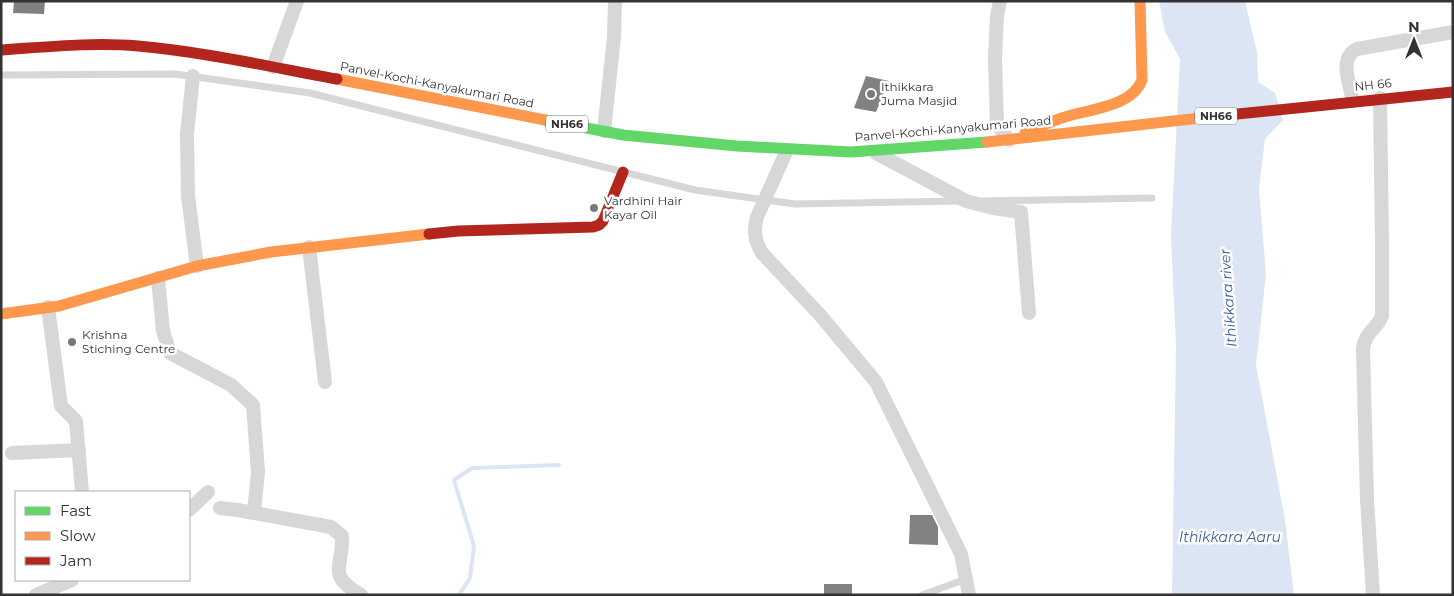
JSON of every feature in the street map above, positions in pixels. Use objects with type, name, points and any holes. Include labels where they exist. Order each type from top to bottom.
[{"type":"main road","points":[[1008,140],[1062,117],[1122,101],[1130,97],[1140,87],[1142,80],[1140,1]]},
{"type":"main road","name":"Panvel-Kochi-Kanyakumari Road","points":[[1,50],[68,46],[136,46],[201,53],[604,132],[663,140],[787,150],[873,151],[1008,140],[1137,125]]},
{"type":"main road","name":"NH 66","points":[[1137,125],[1380,98],[1453,92]]},
{"type":"main road","points":[[1,314],[48,307],[197,266],[270,252],[458,231],[593,228],[603,222],[623,172]]},
{"type":"street","points":[[273,67],[297,1]]},
{"type":"street","points":[[604,132],[614,37],[615,1]]},
{"type":"street","points":[[1000,1],[997,16],[995,59],[997,125],[1008,140]]},
{"type":"street","points":[[1353,101],[1346,62],[1348,56],[1354,50],[1453,32]]},
{"type":"street","points":[[193,76],[187,134],[188,187],[197,266]]},
{"type":"street","points":[[1373,595],[1367,499],[1363,350],[1365,338],[1382,316],[1380,98]]},
{"type":"street","points":[[787,150],[754,227],[759,248],[820,315],[876,382],[957,544],[961,554],[969,595]]},
{"type":"street","points":[[873,151],[966,201],[1021,212],[1028,313]]},
{"type":"street","points":[[309,247],[325,382]]},
{"type":"street","points":[[158,278],[164,331],[170,353],[230,385],[253,405],[258,472],[254,512]]},
{"type":"street","points":[[48,307],[61,406],[76,421],[82,491]]},
{"type":"street","points":[[12,453],[79,450]]},
{"type":"street","points":[[190,509],[208,492]]},
{"type":"street","points":[[220,508],[254,512],[331,527],[342,536],[338,566],[341,579],[347,587],[361,595]]},
{"type":"street","points":[[36,595],[70,581]]},
{"type":"lane","points":[[1,75],[175,74],[310,92],[695,190],[795,204],[1152,198]]},
{"type":"lane","points":[[922,595],[966,579]]},
{"type":"water","name":"Ithikkara Aaru","points":[[1159,1],[1245,1],[1257,52],[1258,82],[1275,93],[1283,120],[1265,139],[1259,189],[1266,274],[1256,365],[1285,520],[1294,595],[1172,595],[1176,347],[1171,236],[1180,59],[1165,32]]},
{"type":"building","points":[[14,1],[45,1],[44,14],[13,13]]},
{"type":"building","name":"Ithikkara Juma Masjid","points":[[866,76],[889,81],[876,112],[854,108]]},
{"type":"building","points":[[910,515],[932,515],[938,527],[938,545],[909,544]]},
{"type":"building","points":[[824,584],[852,584],[852,595],[824,595]]},
{"type":"waterway","points":[[459,595],[470,578],[474,546],[454,480],[472,468],[559,465]]},
{"type":"traffic: fast","points":[[545,120],[623,135],[737,146],[851,152],[987,142]]},
{"type":"traffic: slow","points":[[1025,133],[1075,114],[1109,106],[1129,96],[1137,89],[1142,80],[1140,1]]},
{"type":"traffic: slow","points":[[337,79],[545,120]]},
{"type":"traffic: slow","points":[[987,142],[1218,116]]},
{"type":"traffic: slow","points":[[1,314],[59,306],[197,266],[271,252],[429,234]]},
{"type":"traffic: jam","points":[[1,50],[52,46],[138,46],[213,56],[337,79]]},
{"type":"traffic: jam","points":[[1218,116],[1453,92]]},
{"type":"traffic: jam","points":[[429,234],[458,231],[593,227],[603,221],[623,172]]},
{"type":"place","name":"Ithikkara Juma Masjid","points":[[871,94]]},
{"type":"place","name":"Vardhini Hair Kayar Oil","points":[[594,208]]},
{"type":"place","name":"Krishna Stiching Centre","points":[[72,342]]},
{"type":"water label","name":"Ithikkara river","points":[[1228,298]]}]
